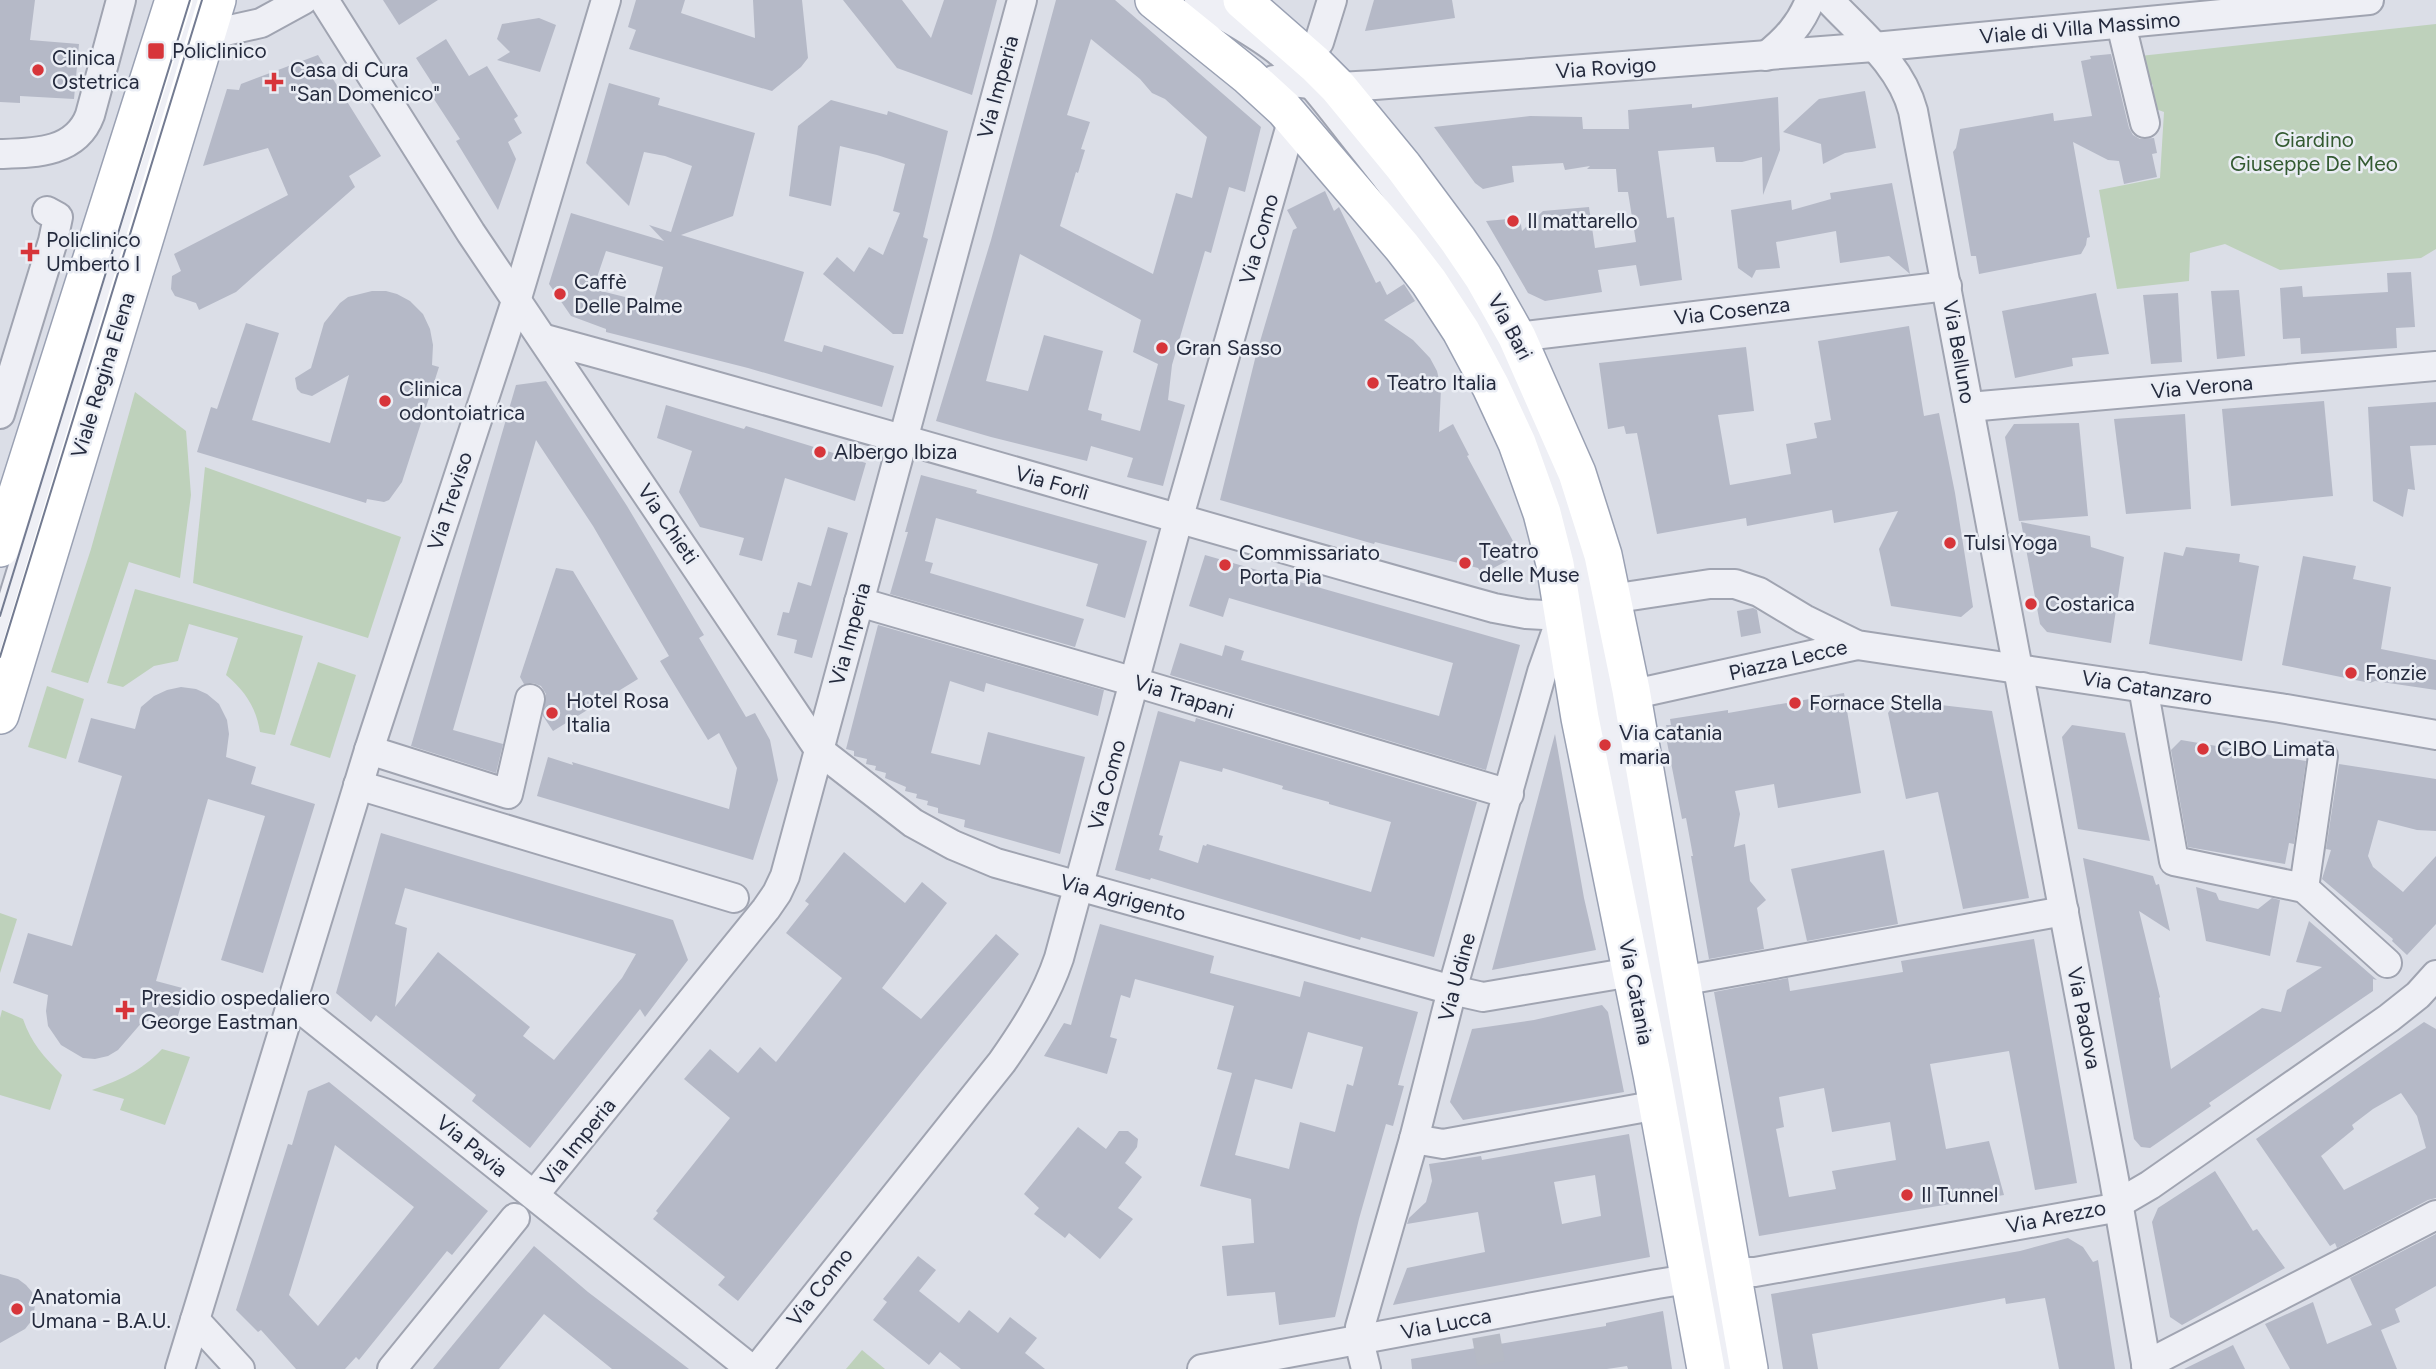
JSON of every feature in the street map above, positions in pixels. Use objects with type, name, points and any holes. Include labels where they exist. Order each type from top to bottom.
[{"type":"main road","points":[[0,548],[64,341],[136,126],[187,15],[217,0]]},
{"type":"main road","name":"Via Bari","points":[[1154,0],[1296,76],[1387,145],[1446,223],[1483,277],[1517,337],[1577,473],[1592,518],[1612,596],[1630,690]]},
{"type":"main road","name":"Via Bari","points":[[1242,0],[1296,76],[1293,118],[1416,265],[1453,318],[1478,361],[1517,443],[1533,486],[1551,547],[1562,616]]},
{"type":"main road","name":"Viale Regina Elena","points":[[0,715],[173,138],[187,15]]},
{"type":"main road","name":"Via Catania","points":[[1562,616],[1658,1105],[1711,1275],[1749,1369]]},
{"type":"main road","name":"Via Catania","points":[[1630,690],[1681,981],[1711,1275],[1706,1369]]},
{"type":"street","points":[[0,154],[49,150],[72,140],[83,131],[90,115],[121,0]]},
{"type":"street","points":[[187,15],[261,23],[303,0]]},
{"type":"street","name":"Via Chieti","points":[[324,0],[471,233],[545,339],[820,751]]},
{"type":"street","name":"Via Treviso","points":[[180,1369],[369,750],[517,298],[606,0]]},
{"type":"street","name":"Via Imperia","points":[[534,1195],[777,893],[785,876],[1022,0]]},
{"type":"street","name":"Via Bari","points":[[1199,0],[1272,46],[1296,76],[1345,125],[1418,219],[1484,326],[1519,394],[1559,497],[1599,663]]},
{"type":"street","points":[[1296,76],[1319,43],[1332,0]]},
{"type":"street","points":[[1766,56],[1795,29],[1810,0]]},
{"type":"street","name":"Via Belluno","points":[[1829,0],[1893,68],[1910,99],[2018,668]]},
{"type":"street","name":"Viale di Villa Massimo","points":[[1874,47],[2370,0]]},
{"type":"street","name":"Viale Regina Elena","points":[[0,641],[157,133],[187,15]]},
{"type":"street","points":[[2121,24],[2145,123]]},
{"type":"street","name":"Via Rovigo","points":[[1296,76],[1766,56],[1874,47]]},
{"type":"street","name":"Via Bari","points":[[1296,76],[1345,125]]},
{"type":"street","name":"Via Como","points":[[757,1369],[1002,1062],[1033,1017],[1054,974],[1178,520],[1293,118]]},
{"type":"street","points":[[0,414],[53,241],[58,218],[47,211]]},
{"type":"street","name":"Via Cosenza","points":[[1517,337],[1947,286]]},
{"type":"street","name":"Via Forlì","points":[[545,339],[1507,612],[1562,616]]},
{"type":"street","name":"Via Verona","points":[[1969,407],[2436,366]]},
{"type":"street","points":[[1573,547],[1594,582],[1612,596]]},
{"type":"street","name":"Piazza Lecce","points":[[1612,596],[1638,597],[1710,584],[1735,584],[1759,592],[1804,619],[1857,645]]},
{"type":"street","name":"Via Trapani","points":[[859,602],[1508,794]]},
{"type":"street","name":"Via Bari","points":[[1562,616],[1599,663],[1619,684],[1630,690]]},
{"type":"street","name":"Via Udine","points":[[1359,1341],[1360,1327],[1414,1139],[1452,990],[1545,660],[1562,616]]},
{"type":"street","name":"Piazza Lecce","points":[[1630,690],[1648,691],[1857,645]]},
{"type":"street","name":"Via Catanzaro","points":[[1857,645],[2143,687],[2436,735]]},
{"type":"street","name":"Via Catania","points":[[1599,663],[1728,1369]]},
{"type":"street","name":"Via Padova","points":[[2018,668],[2147,1367]]},
{"type":"street","points":[[2143,687],[2174,861],[2304,888],[2387,963]]},
{"type":"street","points":[[369,750],[508,793],[530,699]]},
{"type":"street","name":"Via Agrigento","points":[[820,751],[891,807],[934,836],[996,863],[1452,990],[1483,997],[1632,972]]},
{"type":"street","points":[[2304,888],[2323,756]]},
{"type":"street","points":[[358,785],[734,898]]},
{"type":"street","points":[[1681,981],[2064,911]]},
{"type":"street","name":"Via Arezzo","points":[[1711,1275],[1769,1270],[2093,1212],[2119,1205],[2389,1018],[2435,980]]},
{"type":"street","name":"Via Pavia","points":[[292,1002],[751,1369]]},
{"type":"street","points":[[1414,1139],[1443,1144],[1658,1105]]},
{"type":"street","points":[[2147,1367],[2436,1215]]},
{"type":"street","points":[[392,1369],[515,1218]]},
{"type":"street","name":"Via Lucca","points":[[1202,1369],[1711,1275]]},
{"type":"street","points":[[195,1320],[240,1369]]},
{"type":"street","points":[[1359,1341],[1366,1369]]},
{"type":"green space","name":"Giardino Giuseppe De Meo","points":[[2436,24],[2436,249],[2421,258],[2280,270],[2225,244],[2190,253],[2189,281],[2117,289],[2099,190],[2160,178],[2164,112],[2153,108],[2153,85],[2143,76],[2140,56]]},
{"type":"green space","points":[[135,392],[186,431],[191,495],[180,578],[129,562],[88,683],[51,672],[91,549]]},
{"type":"green space","points":[[205,467],[401,537],[368,638],[193,583]]},
{"type":"green space","points":[[135,589],[303,636],[275,735],[260,732],[249,700],[226,675],[238,638],[189,624],[178,661],[154,666],[123,687],[107,683]]},
{"type":"green space","points":[[318,662],[356,675],[330,758],[290,745]]},
{"type":"green space","points":[[47,686],[84,699],[66,759],[28,747]]},
{"type":"green space","points":[[0,913],[17,919],[0,973]]},
{"type":"green space","points":[[2,1010],[23,1019],[39,1049],[62,1075],[50,1110],[0,1095]]},
{"type":"green space","points":[[162,1049],[190,1057],[165,1125],[120,1110],[124,1099],[92,1090],[130,1074]]},
{"type":"green space","points":[[862,1350],[885,1369],[846,1369]]},
{"type":"building","name":"Clinica Ostetrica","points":[[0,0],[35,0],[30,40],[79,44],[74,99],[20,96],[20,103],[0,102]]},
{"type":"building","points":[[383,0],[438,0],[399,25]]},
{"type":"building","points":[[636,0],[685,0],[681,13],[755,38],[753,0],[802,0],[808,58],[772,91],[629,49],[636,30],[628,27]]},
{"type":"building","points":[[843,0],[902,0],[931,38],[944,0],[997,0],[972,95],[897,68]]},
{"type":"building","points":[[1056,0],[1115,0],[1261,127],[1245,192],[1229,187],[1211,253],[1205,251],[1172,365],[1168,400],[1185,405],[1163,486],[1127,477],[1133,458],[1091,446],[1087,461],[936,421],[991,240]],"holes":[[[1091,39],[1207,137],[1192,198],[1176,193],[1153,274],[1060,226],[1085,150],[1081,149],[1090,122],[1067,115]],[[1020,254],[1141,320],[1133,352],[1158,364],[1140,431],[1101,420],[1102,414],[1088,410],[1103,351],[1044,335],[1028,391],[986,381]]]},
{"type":"building","points":[[1374,0],[1452,0],[1455,18],[1365,31]]},
{"type":"building","points":[[539,18],[556,25],[540,72],[497,60],[510,52],[497,39],[502,24]]},
{"type":"building","points":[[446,39],[469,76],[487,66],[518,116],[514,119],[522,133],[508,142],[516,159],[498,210],[456,141],[460,139],[430,93],[436,89],[416,58]]},
{"type":"building","points":[[2111,54],[2129,128],[2133,135],[2140,139],[2154,138],[2157,153],[2152,154],[2157,177],[2124,184],[2119,161],[2108,160],[2073,142],[2090,237],[2087,238],[2081,254],[1979,274],[1976,256],[1971,256],[1953,152],[1960,129],[2053,113],[2054,121],[2092,116],[2081,61],[2091,59],[2090,56]]},
{"type":"building","points":[[318,55],[381,156],[349,176],[355,187],[236,292],[199,310],[196,303],[175,296],[171,289],[172,276],[181,271],[174,254],[288,195],[268,148],[203,166],[227,89],[239,90],[241,84]]},
{"type":"building","points":[[609,83],[660,98],[658,105],[755,133],[733,216],[681,235],[804,272],[784,341],[822,352],[824,345],[894,366],[882,407],[748,368],[606,332],[606,329],[571,316],[549,284],[571,213],[664,241],[649,225],[671,232],[692,166],[644,152],[629,206],[586,163]],"holes":[[[606,251],[663,267],[653,304],[593,289]]]},
{"type":"building","points":[[1865,91],[1876,148],[1845,153],[1823,164],[1821,144],[1783,132],[1819,99]]},
{"type":"building","points":[[1778,97],[1780,150],[1763,195],[1762,157],[1742,162],[1716,162],[1714,147],[1658,151],[1667,218],[1674,217],[1682,280],[1640,286],[1636,265],[1598,270],[1602,292],[1545,301],[1528,293],[1486,221],[1520,218],[1522,231],[1543,211],[1589,207],[1595,248],[1636,242],[1628,192],[1618,192],[1616,169],[1587,169],[1590,166],[1565,170],[1563,163],[1512,166],[1514,182],[1483,189],[1475,183],[1434,127],[1530,116],[1582,117],[1583,129],[1629,129],[1628,110],[1692,104],[1692,108]]},
{"type":"building","points":[[831,100],[887,115],[888,111],[948,131],[923,237],[928,239],[903,334],[893,334],[823,274],[837,257],[854,272],[869,247],[883,255],[900,213],[893,211],[905,164],[840,146],[831,206],[789,196],[798,126]]},
{"type":"building","points":[[1892,183],[1910,274],[1889,256],[1840,263],[1836,231],[1776,242],[1780,268],[1756,270],[1752,278],[1738,268],[1731,210],[1791,200],[1792,210],[1831,199],[1830,193]]},
{"type":"building","points":[[1325,191],[1334,211],[1339,207],[1376,283],[1380,281],[1387,295],[1404,284],[1415,301],[1384,320],[1413,340],[1430,358],[1441,388],[1439,432],[1453,424],[1469,455],[1467,456],[1520,554],[1482,574],[1478,568],[1375,542],[1374,544],[1220,500],[1256,355],[1293,230],[1297,228],[1287,210]]},
{"type":"building","points":[[2411,272],[2415,327],[2396,328],[2397,348],[2301,354],[2300,338],[2283,339],[2280,288],[2302,286],[2303,297],[2388,292],[2387,273]]},
{"type":"building","points":[[2239,290],[2245,356],[2217,359],[2211,291]]},
{"type":"building","name":"Clinica odontoiatrica","points":[[372,291],[397,294],[410,301],[423,314],[433,345],[432,365],[439,367],[402,482],[389,500],[384,502],[367,499],[366,503],[197,452],[211,407],[217,409],[246,323],[279,333],[252,420],[330,443],[349,375],[312,396],[297,389],[295,378],[311,368],[324,323],[340,303],[348,297]]},
{"type":"building","points":[[2096,293],[2109,354],[2072,358],[2073,366],[2015,378],[2002,311]]},
{"type":"building","points":[[2178,293],[2182,362],[2151,364],[2143,295]]},
{"type":"building","points":[[1909,326],[1924,416],[1939,413],[1955,493],[1973,607],[1961,617],[1891,606],[1879,549],[1898,511],[1834,523],[1832,510],[1747,526],[1746,518],[1657,534],[1637,433],[1626,434],[1624,426],[1608,429],[1599,363],[1746,347],[1754,411],[1718,415],[1730,485],[1791,474],[1786,444],[1817,438],[1814,423],[1831,420],[1818,341]]},
{"type":"building","points":[[546,381],[627,506],[704,635],[699,638],[746,717],[755,713],[770,740],[778,780],[753,860],[537,796],[548,757],[729,809],[737,768],[719,733],[708,740],[660,661],[669,656],[593,526],[536,440],[453,730],[503,744],[496,773],[411,746],[516,385]]},
{"type":"building","points":[[2324,401],[2333,496],[2231,506],[2222,409]]},
{"type":"building","points":[[2436,402],[2436,445],[2410,446],[2415,490],[2408,489],[2403,517],[2373,501],[2368,407]]},
{"type":"building","points":[[666,405],[744,429],[746,426],[866,463],[855,501],[785,478],[762,561],[739,555],[744,538],[700,527],[679,492],[692,451],[657,438]]},
{"type":"building","points":[[2185,414],[2191,509],[2126,514],[2114,419]]},
{"type":"building","points":[[2079,423],[2088,516],[2019,521],[2005,437],[2014,424]]},
{"type":"building","points":[[921,475],[1147,541],[1125,618],[1086,606],[1098,564],[936,518],[925,561],[933,563],[930,573],[1084,619],[1075,647],[890,594]]},
{"type":"building","points":[[2021,522],[2090,536],[2091,547],[2124,557],[2111,643],[2047,632],[2040,624]]},
{"type":"building","points":[[828,527],[848,533],[812,658],[794,653],[797,640],[777,635],[783,612],[789,613],[798,582],[811,586]]},
{"type":"building","points":[[2186,547],[2240,554],[2239,562],[2259,566],[2242,661],[2149,644],[2164,552],[2183,556]]},
{"type":"building","points":[[1205,555],[1520,645],[1486,770],[1170,675],[1180,643],[1222,656],[1225,645],[1244,651],[1241,660],[1439,716],[1453,663],[1229,598],[1223,617],[1189,606]]},
{"type":"building","points":[[2303,556],[2356,566],[2353,579],[2391,587],[2381,649],[2436,660],[2436,690],[2375,681],[2370,683],[2282,665]]},
{"type":"building","points":[[556,568],[573,571],[638,679],[553,731],[543,716],[546,694],[541,686],[524,684],[520,677]]},
{"type":"building","points":[[1753,608],[1757,610],[1761,633],[1741,637],[1737,611]]},
{"type":"building","points":[[878,625],[1104,690],[1098,716],[986,683],[984,692],[950,681],[931,753],[980,765],[988,732],[1085,757],[1060,854],[964,827],[965,820],[938,813],[938,808],[927,805],[928,801],[916,798],[917,794],[905,791],[906,787],[885,778],[886,773],[875,770],[876,766],[866,764],[867,759],[854,756],[854,751],[846,749]]},
{"type":"building","points":[[181,687],[196,689],[219,704],[227,720],[229,734],[226,757],[256,767],[251,784],[315,804],[263,973],[221,960],[265,816],[208,799],[156,981],[186,989],[174,1029],[144,1020],[118,1050],[95,1059],[83,1058],[61,1045],[48,1026],[48,995],[13,983],[28,933],[72,946],[122,776],[78,762],[91,718],[135,729],[141,707],[154,696]]},
{"type":"building","points":[[1844,693],[1861,793],[1778,808],[1774,784],[1735,791],[1740,814],[1734,847],[1745,844],[1750,881],[1766,900],[1757,908],[1764,949],[1709,959],[1693,856],[1686,818],[1682,819],[1666,725],[1671,725],[1670,719],[1728,710],[1728,713]]},
{"type":"building","points":[[1898,700],[1992,711],[2029,898],[1963,909],[1938,792],[1906,799],[1888,713]]},
{"type":"building","points":[[1158,711],[1195,722],[1196,718],[1477,802],[1434,957],[1361,937],[1360,940],[1151,878],[1150,880],[1115,870]],"holes":[[[1180,761],[1222,772],[1223,768],[1391,822],[1371,892],[1207,844],[1203,845],[1198,863],[1159,850],[1163,836],[1159,835]]]},
{"type":"building","points":[[2072,725],[2125,733],[2150,841],[2078,829],[2062,737]]},
{"type":"building","points":[[1555,734],[1596,950],[1492,970]]},
{"type":"building","points":[[2181,740],[2306,761],[2294,844],[2289,843],[2285,864],[2188,847],[2171,750]]},
{"type":"building","points":[[2339,764],[2436,779],[2436,831],[2417,830],[2378,820],[2368,856],[2373,867],[2403,892],[2436,856],[2436,924],[2407,955],[2393,939],[2322,879],[2331,850],[2326,849]]},
{"type":"building","points":[[381,833],[673,920],[688,960],[645,1017],[640,1009],[530,1148],[472,1101],[476,1095],[376,1015],[371,1022],[336,993]],"holes":[[[405,888],[636,954],[622,978],[554,1060],[523,1036],[530,1027],[438,952],[395,1007],[407,928],[395,924]]]},
{"type":"building","points":[[1884,850],[1898,924],[1807,941],[1791,869]]},
{"type":"building","points":[[844,852],[905,903],[922,882],[947,903],[882,988],[921,1019],[996,934],[1019,954],[738,1301],[718,1285],[725,1277],[653,1219],[658,1213],[656,1211],[730,1118],[684,1079],[710,1049],[738,1073],[760,1047],[776,1062],[842,978],[786,933],[809,904],[805,901]]},
{"type":"building","points":[[2083,858],[2153,876],[2156,885],[2159,884],[2170,931],[2139,911],[2160,997],[2171,1069],[2262,1008],[2281,1012],[2287,990],[2322,967],[2296,962],[2309,921],[2377,980],[2373,979],[2373,991],[2209,1103],[2211,1106],[2150,1148],[2141,1147],[2134,1139]]},
{"type":"building","points":[[2196,887],[2216,893],[2219,900],[2258,909],[2272,898],[2280,900],[2270,956],[2206,941]]},
{"type":"building","points":[[1100,924],[1214,956],[1210,973],[1300,997],[1304,981],[1418,1012],[1398,1085],[1404,1086],[1393,1126],[1386,1124],[1335,1317],[1279,1325],[1275,1292],[1227,1296],[1222,1246],[1254,1243],[1251,1199],[1200,1186],[1232,1073],[1217,1069],[1234,1006],[1135,979],[1130,998],[1121,995],[1110,1037],[1117,1039],[1107,1074],[1044,1056],[1064,1023],[1071,1025]],"holes":[[[1308,1032],[1363,1047],[1353,1086],[1347,1084],[1335,1132],[1300,1122],[1289,1169],[1235,1155],[1255,1079],[1292,1089]]]},
{"type":"building","points":[[2034,939],[2077,1183],[2035,1190],[2009,1051],[1930,1064],[1946,1149],[1989,1141],[2004,1195],[1759,1236],[1714,992],[1788,978],[1790,991],[1903,972],[1901,961]],"holes":[[[1824,1088],[1832,1132],[1890,1122],[1896,1160],[1832,1171],[1836,1189],[1789,1197],[1776,1129],[1784,1127],[1779,1097]]]},
{"type":"building","points":[[1602,1005],[1608,1012],[1624,1092],[1463,1120],[1450,1102],[1472,1029],[1534,1020]]},
{"type":"building","points":[[2424,1022],[2436,1029],[2436,1198],[2337,1248],[2335,1243],[2330,1246],[2256,1139]],"holes":[[[2401,1093],[2417,1116],[2426,1148],[2344,1190],[2321,1156],[2354,1129],[2352,1125]]]},
{"type":"building","points":[[329,1082],[488,1211],[452,1255],[447,1251],[359,1360],[356,1357],[345,1369],[296,1369],[261,1330],[258,1332],[236,1310],[288,1144],[292,1145],[308,1091]],"holes":[[[335,1145],[414,1207],[318,1326],[289,1295]]]},
{"type":"building","points":[[1078,1127],[1106,1149],[1119,1131],[1128,1131],[1138,1139],[1137,1147],[1125,1163],[1142,1177],[1118,1208],[1133,1219],[1100,1259],[1069,1233],[1065,1238],[1034,1214],[1039,1208],[1024,1194]]},
{"type":"building","points":[[1629,1134],[1650,1257],[1393,1305],[1407,1268],[1485,1252],[1478,1212],[1407,1224],[1409,1218],[1426,1202],[1432,1181],[1429,1164],[1481,1156],[1482,1160]],"holes":[[[1595,1175],[1601,1216],[1562,1224],[1554,1182]]]},
{"type":"building","points":[[2215,1171],[2253,1231],[2257,1229],[2285,1268],[2182,1325],[2170,1317],[2152,1222],[2158,1208]]},
{"type":"building","points":[[2436,1234],[2436,1286],[2395,1309],[2400,1322],[2381,1330],[2397,1369],[2290,1369],[2265,1324],[2313,1302],[2327,1344],[2372,1325],[2350,1278]]},
{"type":"building","points":[[2068,1238],[2083,1247],[2093,1262],[2098,1260],[2115,1369],[2059,1369],[2045,1298],[2006,1304],[2005,1298],[1812,1334],[1818,1369],[1783,1369],[1771,1294],[2020,1251]]},
{"type":"building","points":[[534,1246],[588,1292],[689,1369],[612,1369],[544,1314],[499,1369],[433,1369]]},
{"type":"building","points":[[918,1256],[936,1270],[919,1291],[959,1323],[969,1310],[998,1333],[1010,1317],[1037,1338],[1025,1353],[1045,1369],[961,1369],[940,1352],[929,1365],[873,1320],[887,1302],[883,1299]]},
{"type":"building","name":"Anatomia Umana - B.A.U.","points":[[0,1274],[18,1279],[26,1285],[32,1292],[35,1305],[33,1319],[25,1329],[0,1343]]},
{"type":"building","points":[[1663,1311],[1672,1369],[1628,1369],[1627,1366],[1607,1369],[1412,1369],[1411,1359],[1606,1326],[1606,1323]]},
{"type":"building","points":[[2233,1345],[2245,1369],[2184,1369]]},
{"type":"tunnel","points":[[1486,1336],[1492,1369]]},
{"type":"tram line","points":[[0,616],[190,0]]},
{"type":"tram line","points":[[0,657],[202,0]]},
{"type":"place","name":"Policlinico","points":[[156,51]]},
{"type":"place","name":"Clinica Ostetrica","points":[[38,70]]},
{"type":"place","name":"Casa di Cura \"San Domenico\"","points":[[274,82]]},
{"type":"place","name":"Il mattarello","points":[[1513,221]]},
{"type":"place","name":"Policlinico Umberto I","points":[[30,252]]},
{"type":"place","name":"Caffè Delle Palme","points":[[560,294]]},
{"type":"place","name":"Gran Sasso","points":[[1162,348]]},
{"type":"place","name":"Teatro Italia","points":[[1373,383]]},
{"type":"place","name":"Clinica odontoiatrica","points":[[385,401]]},
{"type":"place","name":"Albergo Ibiza","points":[[820,452]]},
{"type":"place","name":"Tulsi Yoga","points":[[1950,543]]},
{"type":"place","name":"Teatro delle Muse","points":[[1465,563]]},
{"type":"place","name":"Commissariato Porta Pia","points":[[1225,565]]},
{"type":"place","name":"Costarica","points":[[2031,604]]},
{"type":"place","name":"Fonzie","points":[[2351,673]]},
{"type":"place","name":"Fornace Stella","points":[[1795,703]]},
{"type":"place","name":"Hotel Rosa Italia","points":[[552,713]]},
{"type":"place","name":"Via catania maria","points":[[1605,745]]},
{"type":"place","name":"CIBO Limata","points":[[2203,749]]},
{"type":"place","name":"Presidio ospedaliero George Eastman","points":[[125,1010]]},
{"type":"place","name":"Il Tunnel","points":[[1907,1195]]},
{"type":"place","name":"Anatomia Umana - B.A.U.","points":[[17,1309]]}]
